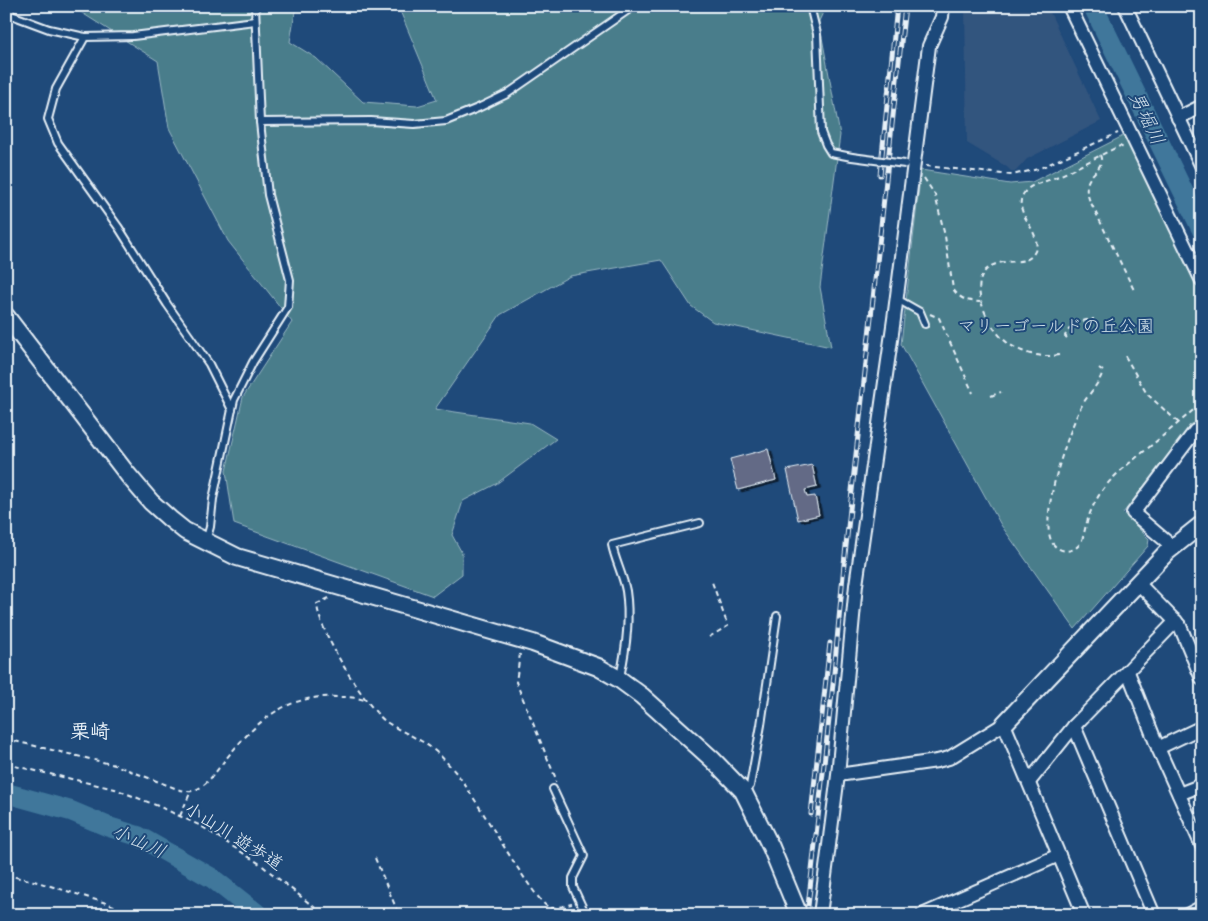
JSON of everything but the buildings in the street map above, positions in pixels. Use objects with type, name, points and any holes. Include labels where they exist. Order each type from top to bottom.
[{"type":"street","points":[[820,915],[838,775],[856,585],[897,299],[911,167],[929,46],[942,17],[943,6]]},
{"type":"street","points":[[1069,6],[1129,128],[1197,255],[1202,281]]},
{"type":"street","points":[[1125,6],[1202,166]]},
{"type":"street","points":[[1178,118],[1202,106]]},
{"type":"street","points":[[6,316],[128,475],[152,502],[185,531],[237,557],[522,640],[598,667],[619,678],[642,696],[743,791],[771,847],[795,914]]},
{"type":"street","points":[[1173,547],[1133,513],[1195,431],[1202,428]]},
{"type":"street","points":[[838,775],[943,760],[1004,724],[1173,547],[1202,524]]},
{"type":"street","points":[[1138,583],[1180,626],[1202,679]]},
{"type":"street","points":[[1029,782],[1074,726],[1176,622]]},
{"type":"street","points":[[1128,672],[1158,748],[1202,846]]},
{"type":"street","points":[[1004,724],[1084,915]]},
{"type":"street","points":[[1074,726],[1154,915]]},
{"type":"street","points":[[1158,748],[1202,727]]},
{"type":"street","points":[[1179,794],[1202,785]]},
{"type":"street","points":[[922,915],[1059,855]]},
{"type":"street","points":[[1187,915],[1202,907]]},
{"type":"lane","points":[[206,542],[234,400],[253,362],[288,307],[289,298],[290,280],[268,195],[260,122],[255,6]]},
{"type":"lane","points":[[260,122],[370,121],[414,124],[446,121],[507,94],[634,6]]},
{"type":"lane","points":[[810,6],[817,34],[822,132],[831,153],[911,167]]},
{"type":"lane","points":[[6,13],[49,29],[85,37],[133,36],[255,21]]},
{"type":"lane","points":[[85,37],[56,89],[48,119],[58,143],[119,228],[167,304],[209,364],[232,410]]},
{"type":"lane","points":[[897,299],[920,312],[925,324]]},
{"type":"lane","points":[[619,678],[625,644],[626,598],[612,545],[700,523]]},
{"type":"lane","points":[[743,791],[750,786],[752,776],[777,616]]},
{"type":"lane","points":[[553,789],[584,856],[573,878],[573,887],[586,915]]},
{"type":"path","points":[[911,167],[1012,175],[1038,169],[1129,128]]},
{"type":"path","points":[[1060,355],[1050,356],[1023,352],[1004,340],[990,322],[981,302],[980,280],[986,270],[1002,261],[1022,261],[1028,259],[1034,253],[1036,245],[1034,234],[1023,214],[1020,204],[1024,192],[1035,184],[1052,179],[1120,146],[1127,155]]},
{"type":"path","points":[[1100,155],[1102,160],[1100,167],[1091,175],[1086,186],[1089,199],[1135,292]]},
{"type":"path","points":[[911,167],[923,177],[934,196],[945,236],[953,289],[958,296],[966,301],[981,302]]},
{"type":"path","points":[[930,314],[939,318],[973,393]]},
{"type":"path","points":[[1067,338],[1065,336],[1068,329],[1082,320],[1094,318]]},
{"type":"path","points":[[1125,356],[1147,394],[1179,423]]},
{"type":"path","points":[[1099,368],[1103,371],[1100,380],[1082,406],[1074,422],[1051,492],[1048,534],[1052,543],[1058,548],[1070,551],[1082,542],[1087,520],[1103,489],[1119,472],[1202,402]]},
{"type":"path","points":[[991,396],[1001,392]]},
{"type":"path","points":[[709,637],[728,626],[712,582]]},
{"type":"path","points":[[344,589],[339,596],[323,600],[318,604],[318,614],[330,643],[365,700],[385,721],[422,741],[441,756],[482,809],[527,882],[544,905],[551,908]]},
{"type":"path","points":[[522,640],[516,682],[556,779],[553,789]]},
{"type":"path","points":[[6,739],[115,765],[180,790],[191,792],[202,787],[244,738],[263,721],[285,706],[300,700],[325,696],[365,700]]},
{"type":"path","name":"小山川 遊歩道","points":[[6,764],[115,789],[180,816],[201,826],[260,864],[324,915]]},
{"type":"path","points":[[180,816],[191,792]]},
{"type":"path","points":[[375,858],[399,915]]},
{"type":"path","points":[[6,875],[34,881],[106,903],[137,915]]},
{"type":"path","points":[[542,915],[551,908],[581,904]]},
{"type":"shaded area","points":[[965,6],[1047,6],[1101,121],[1027,159],[1016,171],[1011,171],[967,143]]},
{"type":"green space","points":[[71,6],[174,6],[190,9],[207,6],[296,6],[290,42],[316,58],[363,102],[417,106],[437,100],[398,6],[826,6],[819,21],[840,135],[820,287],[831,347],[713,322],[691,306],[661,260],[570,276],[500,315],[435,409],[530,423],[556,439],[496,484],[463,501],[452,535],[462,553],[462,574],[433,596],[234,524],[226,471],[243,397],[292,322],[228,241],[169,128],[158,61]]},
{"type":"green space","name":"マリーゴールドの丘公園","points":[[1127,134],[1202,296],[1202,421],[1191,426],[1123,513],[1149,539],[1148,546],[1075,629],[1001,525],[901,344],[921,170],[1010,184],[1032,182]]},
{"type":"waterway","name":"男堀川","points":[[1093,6],[1202,230]]},
{"type":"waterway","name":"小山川","points":[[6,793],[71,811],[109,827],[138,836],[212,878],[259,915]]},
{"type":"railway","points":[[880,175],[897,6]]},
{"type":"railway","points":[[807,915],[905,6]]},
{"type":"railway","points":[[811,814],[830,643]]},
{"type":"district","name":"栗崎","points":[[90,731]]}]
